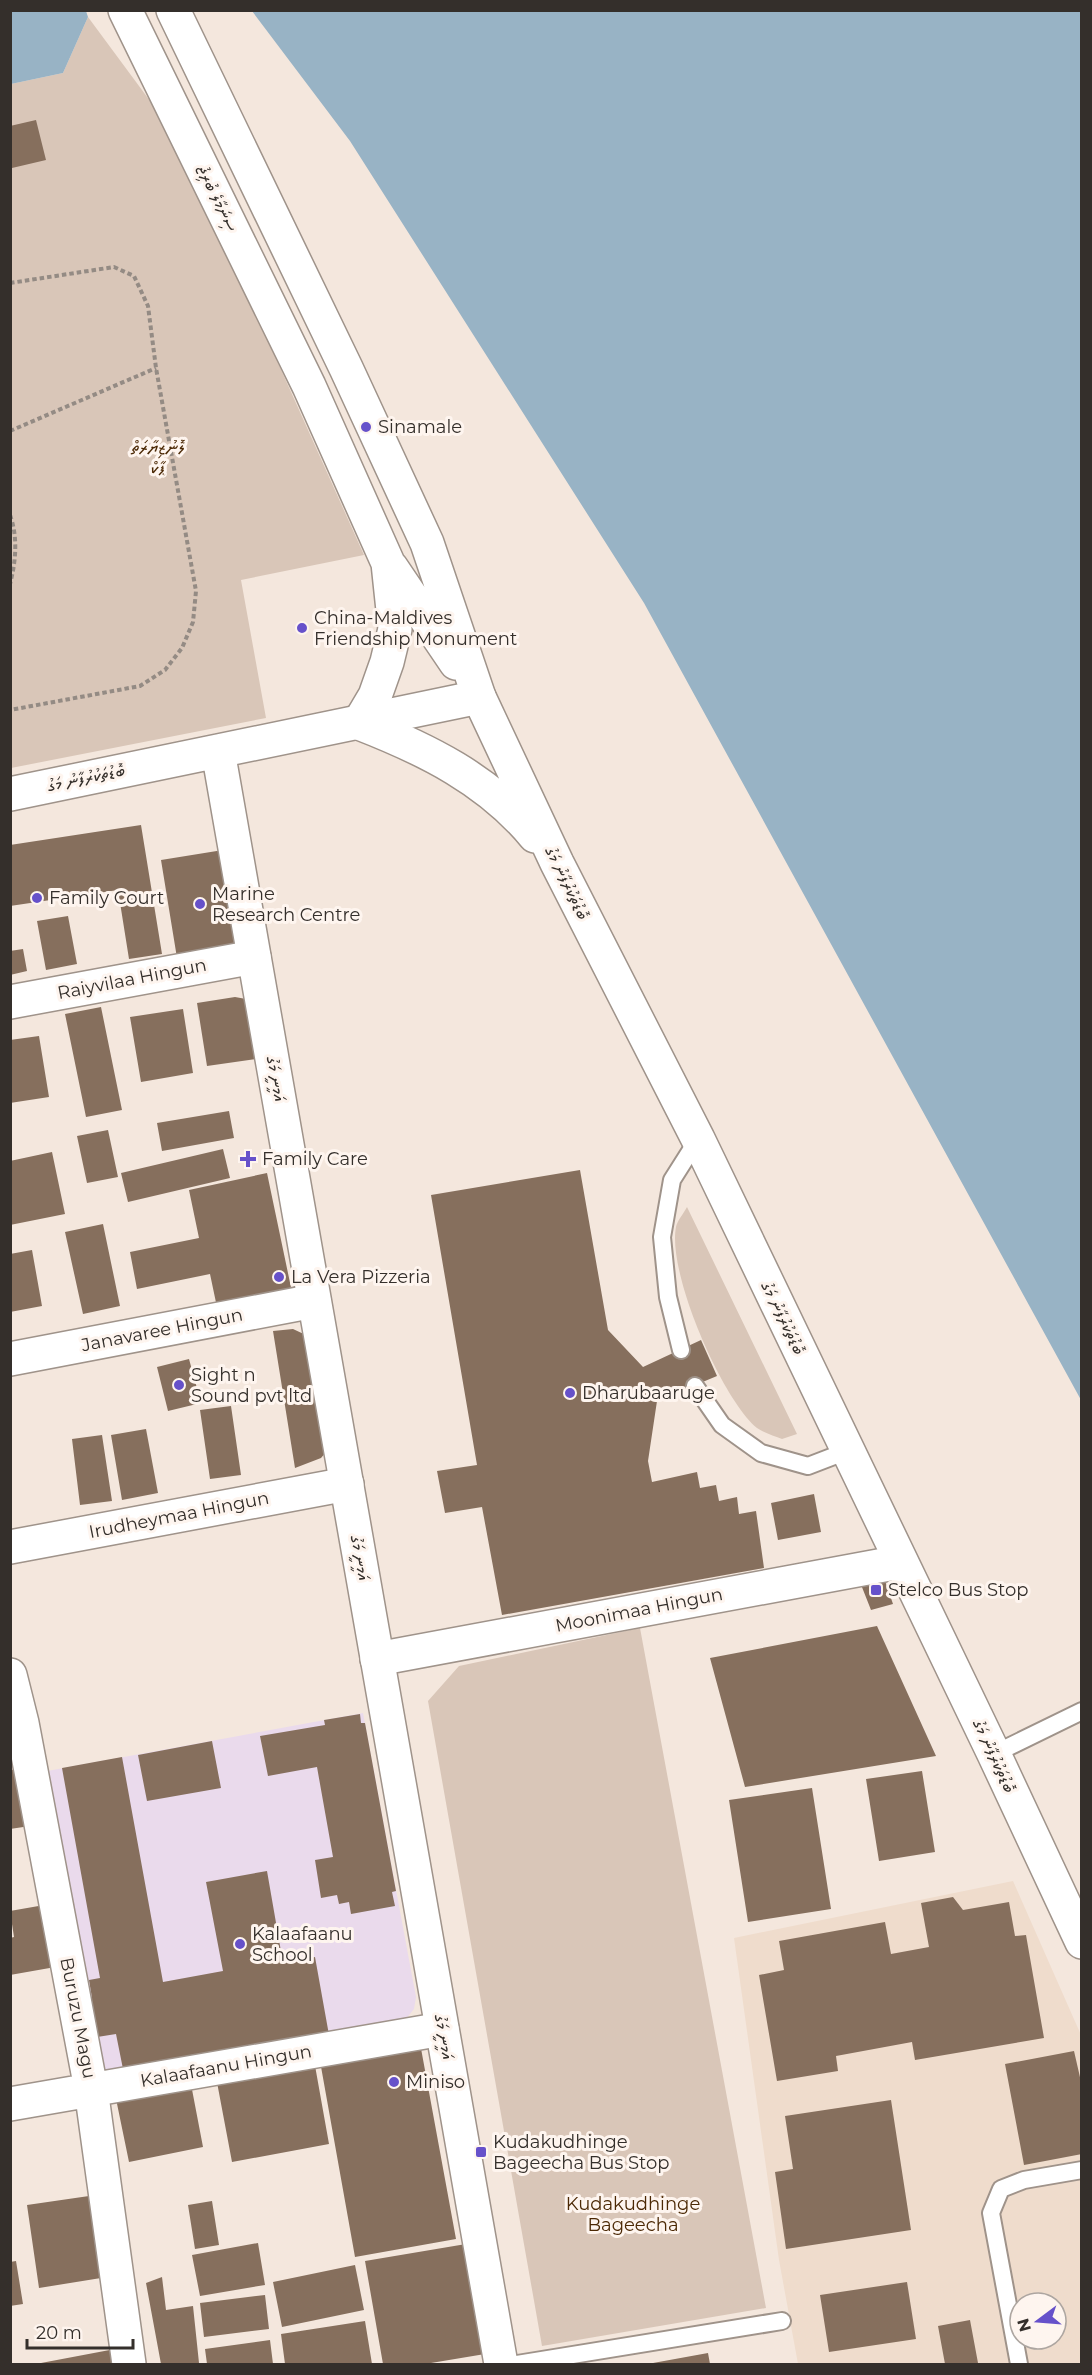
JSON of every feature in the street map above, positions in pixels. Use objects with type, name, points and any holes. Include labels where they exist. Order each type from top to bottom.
[{"type":"street","name":"ސިނަމާލެ ބުރިޖު","points":[[125,10],[309,387],[388,563]]},
{"type":"street","name":"ބޮޑުތަކުރުފާނު މަގު","points":[[173,10],[346,368],[427,543],[479,697],[557,863],[698,1139],[1082,1942]]},
{"type":"street","name":"ބޮޑުތަކުރުފާނު މަގު","points":[[388,563],[479,697]]},
{"type":"street","points":[[388,563],[395,629],[375,696],[359,723],[403,740],[446,761],[481,785],[519,817],[557,863]]},
{"type":"street","name":"ބޮޑުތަކުރުފާނު މަގު","points":[[10,794],[479,697]]},
{"type":"street","name":"އަމީނީ މަގު","points":[[218,751],[501,2364]]},
{"type":"street","name":"Raiyvilaa Hingun","points":[[10,1002],[254,957]]},
{"type":"street","name":"Janavaree Hingun","points":[[10,1359],[314,1300]]},
{"type":"street","name":"Irudheymaa Hingun","points":[[10,1547],[346,1484]]},
{"type":"street","name":"Moonimaa Hingun","points":[[377,1659],[900,1562]]},
{"type":"street","name":"Buruzu Magu","points":[[10,1675],[16,1724],[91,2089],[129,2364]]},
{"type":"street","name":"Kalaafaanu Hingun","points":[[10,2104],[442,2029]]},
{"type":"lane","points":[[681,1350],[668,1297],[662,1237],[672,1180],[698,1139]]},
{"type":"lane","points":[[695,1386],[722,1425],[761,1453],[808,1466],[847,1451]]},
{"type":"lane","points":[[994,1754],[1082,1712]]},
{"type":"lane","points":[[1019,2364],[991,2213],[1001,2189],[1024,2180],[1082,2170]]},
{"type":"lane","points":[[517,2364],[782,2321]]},
{"type":"path","points":[[10,283],[114,267],[134,276],[148,306],[156,368],[196,591],[193,622],[183,648],[165,670],[140,686],[10,710]]},
{"type":"path","points":[[10,431],[156,368]]},
{"type":"path","points":[[10,515],[16,531],[14,571],[10,584]]},
{"type":"shaded area","name":"Kalaafaanu School","points":[[363,1713],[416,1997],[414,2009],[405,2020],[98,2078],[42,1772]]},
{"type":"shaded area","points":[[1013,1881],[1081,2035],[1081,2364],[798,2364],[779,2260],[734,1938]]},
{"type":"green space","name":"ލޮނުޒިޔާރަތް ޕާކް","points":[[88,17],[207,178],[215,222],[364,555],[241,580],[266,718],[11,768],[11,84],[63,73]]},
{"type":"green space","points":[[687,1207],[797,1434],[782,1439],[757,1428],[728,1391],[714,1364],[688,1303],[675,1248],[676,1227]]},
{"type":"green space","name":"Kudakudhinge Bageecha","points":[[640,1628],[766,2308],[542,2346],[428,1701],[459,1666]]},
{"type":"water","points":[[11,10],[86,11],[88,17],[63,73],[11,84]]},
{"type":"water","points":[[252,11],[1081,11],[1081,1400],[644,603],[350,141]]},
{"type":"building","points":[[36,120],[46,160],[12,168],[10,126]]},
{"type":"building","name":"Family Court","points":[[141,825],[162,954],[129,959],[118,890],[10,906],[10,845]]},
{"type":"building","name":"Marine Research Centre","points":[[223,850],[239,947],[177,958],[161,860]]},
{"type":"building","points":[[68,916],[77,964],[46,970],[37,921]]},
{"type":"building","points":[[23,949],[27,971],[10,975],[10,951]]},
{"type":"building","points":[[235,997],[246,999],[263,1058],[207,1066],[197,1003]]},
{"type":"building","points":[[101,1007],[122,1110],[86,1117],[65,1014]]},
{"type":"building","points":[[183,1009],[193,1073],[141,1082],[130,1017]]},
{"type":"building","points":[[39,1036],[49,1097],[10,1103],[10,1040]]},
{"type":"building","points":[[229,1111],[234,1138],[162,1151],[157,1123]]},
{"type":"building","points":[[108,1130],[118,1177],[87,1183],[77,1136]]},
{"type":"building","points":[[223,1149],[230,1178],[128,1202],[121,1173]]},
{"type":"building","points":[[52,1152],[65,1214],[10,1225],[10,1161]]},
{"type":"building","name":"Dharubaaruge","points":[[580,1170],[608,1330],[643,1367],[701,1340],[717,1376],[657,1401],[648,1461],[652,1482],[697,1472],[700,1488],[716,1485],[719,1501],[737,1497],[739,1514],[756,1511],[764,1568],[502,1615],[482,1507],[445,1513],[437,1471],[477,1465],[431,1195]]},
{"type":"building","points":[[267,1173],[293,1297],[218,1312],[210,1274],[137,1289],[130,1252],[199,1238],[189,1190]]},
{"type":"building","points":[[103,1224],[120,1306],[83,1314],[65,1232]]},
{"type":"building","points":[[32,1250],[42,1306],[10,1312],[10,1254]]},
{"type":"building","points":[[293,1329],[308,1336],[337,1439],[321,1458],[295,1468],[273,1331]]},
{"type":"building","name":"Sight n Sound pvt ltd","points":[[189,1359],[201,1403],[168,1411],[157,1367]]},
{"type":"building","points":[[231,1406],[241,1475],[210,1479],[200,1410]]},
{"type":"building","points":[[146,1429],[158,1493],[122,1500],[111,1435]]},
{"type":"building","points":[[102,1435],[112,1501],[80,1505],[72,1439]]},
{"type":"building","points":[[814,1494],[821,1532],[778,1540],[771,1503]]},
{"type":"building","name":"Stelco Bus Stop","points":[[882,1572],[893,1604],[871,1610],[858,1577]]},
{"type":"building","points":[[877,1626],[936,1756],[745,1787],[710,1658]]},
{"type":"building","points":[[360,1714],[361,1723],[365,1723],[396,1891],[392,1892],[395,1906],[351,1914],[349,1902],[339,1904],[337,1895],[321,1898],[315,1860],[333,1857],[317,1767],[268,1776],[260,1736],[325,1725],[324,1720]]},
{"type":"building","points":[[212,1741],[221,1788],[147,1801],[138,1755]]},
{"type":"building","points":[[122,1757],[163,1982],[223,1971],[206,1882],[267,1871],[283,1963],[315,1957],[329,2035],[124,2074],[116,2034],[91,2038],[84,2000],[92,1998],[89,1980],[100,1978],[62,1768]]},
{"type":"building","points":[[21,1769],[30,1826],[10,1829],[10,1770]]},
{"type":"building","points":[[922,1771],[935,1852],[879,1861],[866,1779]]},
{"type":"building","points":[[812,1788],[831,1909],[748,1922],[729,1800]]},
{"type":"building","points":[[953,1897],[963,1910],[1009,1902],[1015,1936],[1026,1935],[1044,2038],[915,2060],[912,2042],[836,2056],[838,2071],[777,2081],[759,1975],[784,1970],[779,1941],[885,1922],[891,1954],[929,1947],[921,1903]]},
{"type":"building","points":[[50,1904],[61,1966],[10,1975],[10,1938],[14,1937],[10,1911]]},
{"type":"building","points":[[420,2043],[456,2239],[355,2257],[320,2061]]},
{"type":"building","points":[[1074,2051],[1082,2086],[1082,2154],[1024,2165],[1005,2064]]},
{"type":"building","points":[[314,2060],[329,2144],[232,2162],[216,2077]]},
{"type":"building","points":[[190,2079],[203,2147],[129,2162],[115,2094]]},
{"type":"building","points":[[891,2100],[911,2230],[786,2249],[775,2172],[793,2169],[785,2116]]},
{"type":"building","points":[[89,2196],[101,2278],[39,2288],[27,2205]]},
{"type":"building","points":[[212,2201],[219,2245],[195,2249],[188,2205]]},
{"type":"building","points":[[258,2243],[265,2285],[200,2296],[192,2255]]},
{"type":"building","points":[[466,2244],[485,2354],[425,2364],[383,2364],[365,2261]]},
{"type":"building","points":[[16,2261],[23,2304],[10,2306],[10,2262]]},
{"type":"building","points":[[355,2265],[364,2310],[282,2327],[273,2282]]},
{"type":"building","points":[[162,2277],[166,2310],[193,2306],[199,2363],[161,2364],[146,2283]]},
{"type":"building","points":[[907,2282],[916,2339],[829,2352],[820,2295]]},
{"type":"building","points":[[265,2295],[269,2329],[204,2337],[200,2303]]},
{"type":"building","points":[[970,2320],[978,2363],[945,2364],[938,2326]]},
{"type":"building","points":[[365,2321],[372,2364],[285,2364],[281,2334]]},
{"type":"building","points":[[270,2340],[273,2364],[207,2364],[205,2349]]},
{"type":"building","points":[[115,2349],[118,2364],[41,2364],[41,2363]]},
{"type":"building","points":[[708,2353],[710,2364],[653,2364],[653,2363]]},
{"type":"place","name":"Sinamale","points":[[366,427]]},
{"type":"place","name":"China-Maldives Friendship Monument","points":[[302,628]]},
{"type":"place","name":"Family Court","points":[[37,898]]},
{"type":"place","name":"Marine Research Centre","points":[[200,904]]},
{"type":"place","name":"Family Care","points":[[248,1159]]},
{"type":"place","name":"La Vera Pizzeria","points":[[279,1277]]},
{"type":"place","name":"Sight n Sound pvt ltd","points":[[179,1385]]},
{"type":"place","name":"Dharubaaruge","points":[[570,1393]]},
{"type":"place","name":"Stelco Bus Stop","points":[[876,1590]]},
{"type":"place","name":"Kalaafaanu School","points":[[240,1944]]},
{"type":"place","name":"Miniso","points":[[394,2082]]},
{"type":"place","name":"Kudakudhinge Bageecha Bus Stop","points":[[481,2152]]}]
